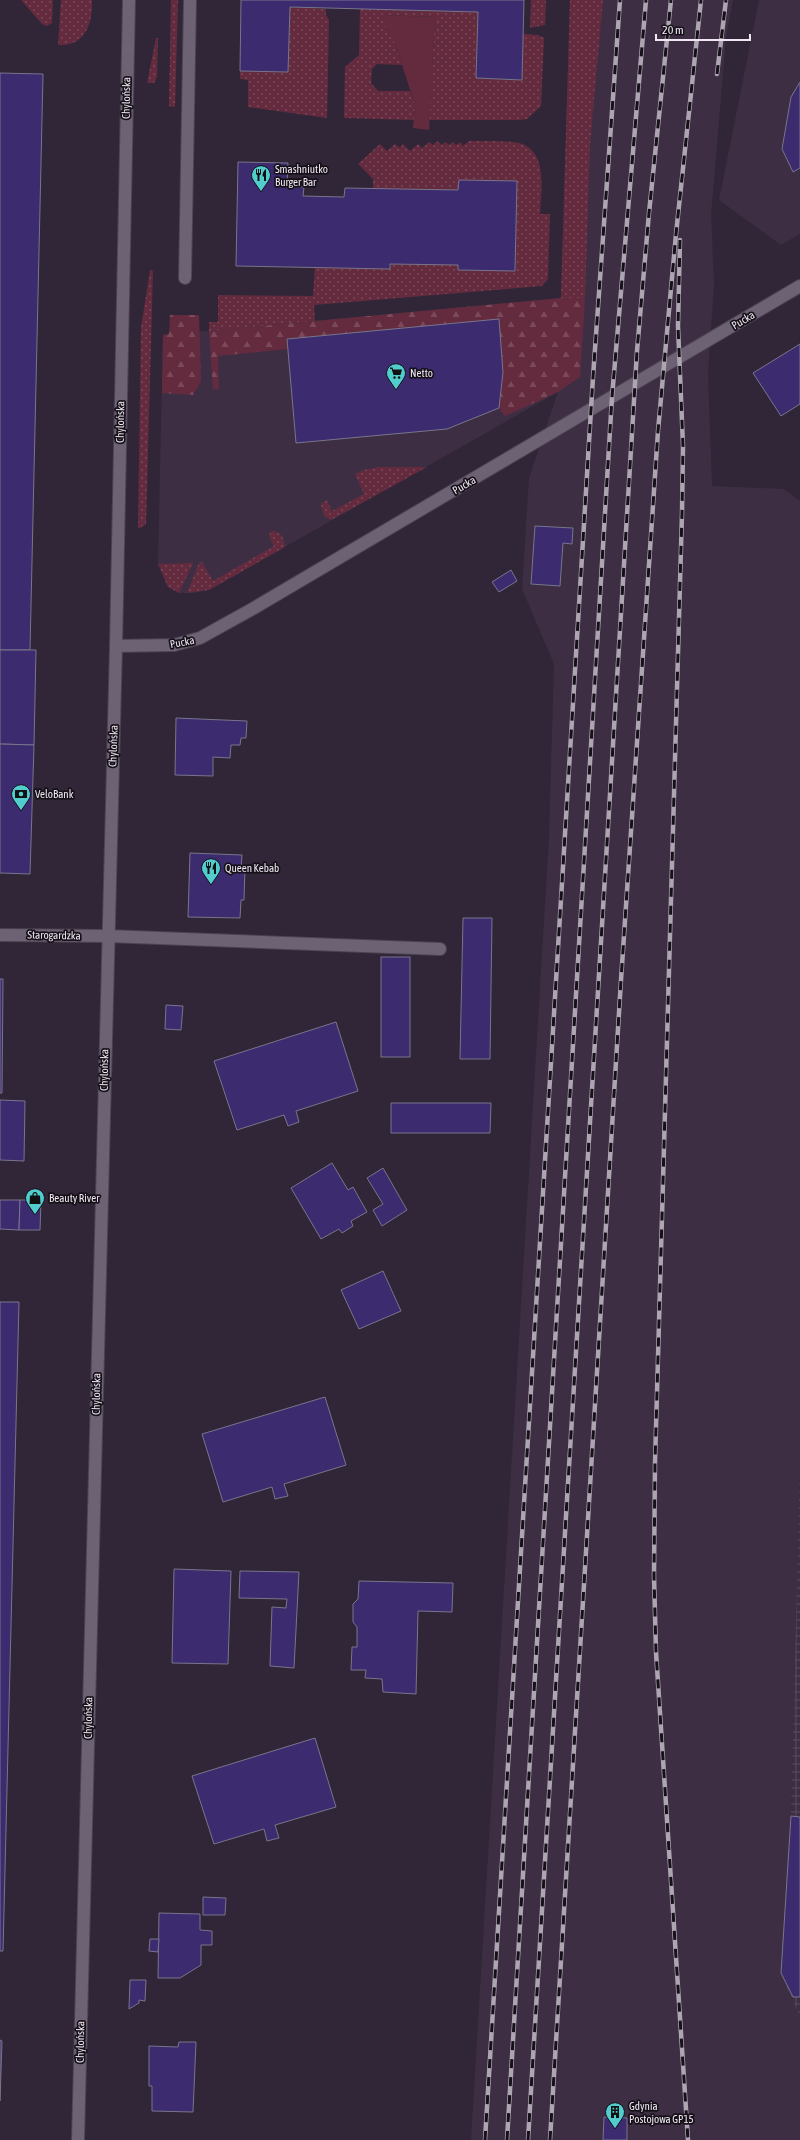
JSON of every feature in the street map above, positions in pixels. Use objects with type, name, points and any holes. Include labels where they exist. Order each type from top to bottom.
[{"type":"street","name":"Chylońska","points":[[78,2140],[116,646],[129,0]]},
{"type":"street","points":[[185,278],[190,0]]},
{"type":"street","name":"Pucka","points":[[116,646],[174,645],[200,638],[254,608],[800,286]]},
{"type":"street","name":"Starogardzka","points":[[0,935],[108,936],[440,949]]},
{"type":"shaded area","points":[[570,0],[733,0],[726,37],[711,215],[714,284],[708,373],[712,486],[784,489],[800,501],[800,1459],[791,1816],[793,1997],[800,2017],[800,2140],[471,2140],[549,838],[554,664],[522,589],[529,478],[558,392],[209,590],[193,593],[179,593],[168,587],[158,564],[163,335],[561,298]]},
{"type":"shaded area","points":[[759,0],[800,0],[800,234],[781,245],[719,200]]},
{"type":"shaded area","points":[[800,1459],[800,2017],[781,1973],[791,1816]]},
{"type":"green space","points":[[21,0],[53,0],[52,23],[47,26],[42,24]]},
{"type":"green space","points":[[61,0],[92,0],[91,17],[86,32],[81,38],[67,45],[58,45]]},
{"type":"green space","points":[[171,0],[178,0],[175,107],[169,106]]},
{"type":"green space","points":[[531,0],[546,0],[545,25],[530,28]]},
{"type":"green space","points":[[570,0],[603,0],[590,144],[585,298],[561,298]]},
{"type":"green space","points":[[290,7],[326,9],[326,15],[329,20],[327,118],[248,107],[248,80],[240,79],[240,71],[288,72]]},
{"type":"green space","points":[[360,9],[478,12],[476,78],[522,80],[523,34],[538,35],[544,38],[541,106],[527,119],[520,120],[429,120],[435,17],[382,15],[390,37],[393,37],[402,65],[377,64],[372,69],[371,83],[378,91],[410,91],[415,105],[414,120],[344,118],[345,67],[359,55]]},
{"type":"green space","points":[[382,15],[435,17],[429,130],[413,128],[415,105],[393,37],[390,37]]},
{"type":"green space","points":[[156,38],[158,38],[157,77],[154,83],[147,83]]},
{"type":"green space","points":[[437,141],[442,145],[445,142],[449,145],[453,142],[456,145],[460,142],[463,146],[469,141],[511,142],[522,144],[530,149],[536,156],[541,174],[542,185],[540,214],[550,214],[548,279],[542,286],[314,305],[315,321],[209,331],[209,322],[218,322],[218,295],[313,296],[315,267],[390,269],[391,264],[458,265],[458,270],[515,271],[517,182],[459,180],[458,190],[373,189],[373,179],[358,164],[380,144],[387,151],[395,144],[400,148],[403,144],[410,151],[418,144],[422,148],[429,142],[433,145]]},
{"type":"green space","points":[[150,270],[153,271],[146,524],[138,529],[141,328]]},
{"type":"green space","points":[[561,298],[585,298],[580,377],[558,392],[505,416],[499,408],[503,372],[498,319],[287,339],[288,349],[218,356],[219,389],[213,389],[209,331]]},
{"type":"green space","points":[[170,315],[199,315],[201,381],[193,395],[162,393],[163,335],[169,334]]},
{"type":"green space","points":[[379,467],[427,467],[331,520],[324,516],[321,504],[327,500],[332,511],[364,494],[355,474],[364,470]]},
{"type":"green space","points":[[271,531],[280,534],[284,541],[285,547],[209,590],[187,593],[199,563],[202,562],[213,581],[274,546],[269,536]]},
{"type":"green space","points":[[193,563],[179,593],[168,587],[158,564]]},
{"type":"building","points":[[241,0],[524,0],[522,80],[476,78],[478,12],[290,7],[288,72],[240,71]]},
{"type":"building","points":[[0,73],[43,74],[30,650],[0,650]]},
{"type":"building","points":[[800,82],[800,168],[793,172],[782,149],[791,97]]},
{"type":"building","points":[[238,162],[288,163],[287,186],[304,187],[303,196],[344,197],[345,188],[458,190],[459,180],[517,181],[515,271],[458,270],[458,265],[390,264],[390,269],[236,266]]},
{"type":"building","name":"Netto","points":[[499,319],[503,372],[499,408],[447,429],[296,443],[287,339]]},
{"type":"building","points":[[800,344],[800,404],[781,416],[753,373]]},
{"type":"building","points":[[535,526],[573,528],[572,544],[563,543],[560,586],[531,584]]},
{"type":"building","points":[[511,570],[517,581],[499,592],[492,582]]},
{"type":"building","points":[[0,650],[36,650],[34,745],[0,744]]},
{"type":"building","points":[[176,718],[247,721],[246,738],[241,738],[240,745],[231,745],[230,758],[213,757],[213,776],[175,775]]},
{"type":"building","points":[[0,744],[34,745],[30,874],[0,873]]},
{"type":"building","points":[[190,853],[242,855],[241,868],[245,868],[244,900],[241,900],[240,918],[188,917]]},
{"type":"building","points":[[463,918],[492,918],[490,1059],[460,1059]]},
{"type":"building","points":[[381,957],[410,957],[410,1057],[381,1057]]},
{"type":"building","points":[[0,979],[3,979],[2,1093],[0,1093]]},
{"type":"building","points":[[166,1005],[183,1006],[181,1030],[165,1029]]},
{"type":"building","points":[[336,1022],[358,1091],[296,1111],[299,1122],[288,1126],[284,1115],[237,1130],[214,1061]]},
{"type":"building","points":[[0,1100],[25,1101],[24,1161],[0,1160]]},
{"type":"building","points":[[391,1103],[491,1103],[490,1133],[391,1133]]},
{"type":"building","points":[[332,1163],[348,1190],[353,1187],[367,1212],[351,1221],[353,1226],[342,1233],[339,1229],[321,1239],[291,1188]]},
{"type":"building","points":[[383,1168],[407,1210],[382,1226],[373,1210],[383,1204],[367,1178]]},
{"type":"building","points":[[0,1200],[20,1200],[19,1230],[0,1229]]},
{"type":"building","points":[[20,1200],[41,1200],[40,1230],[19,1230]]},
{"type":"building","points":[[383,1271],[401,1311],[359,1329],[341,1290]]},
{"type":"building","points":[[0,1302],[19,1302],[3,1951],[0,1951]]},
{"type":"building","points":[[325,1397],[346,1465],[284,1484],[288,1496],[275,1499],[272,1487],[223,1502],[202,1434]]},
{"type":"building","points":[[174,1569],[231,1571],[228,1664],[172,1663]]},
{"type":"building","points":[[240,1571],[299,1572],[294,1668],[270,1666],[272,1607],[286,1608],[287,1599],[239,1598]]},
{"type":"building","points":[[359,1581],[453,1583],[452,1612],[418,1611],[416,1694],[383,1692],[382,1679],[365,1678],[366,1670],[351,1670],[352,1647],[357,1647],[357,1627],[353,1622],[353,1604],[358,1599]]},
{"type":"building","points":[[315,1738],[336,1807],[275,1825],[279,1838],[267,1841],[264,1829],[214,1844],[192,1776]]},
{"type":"building","points":[[791,1816],[800,1817],[800,1997],[793,1997],[781,1973]]},
{"type":"building","points":[[203,1897],[226,1898],[225,1915],[203,1915]]},
{"type":"building","points":[[159,1913],[200,1914],[200,1930],[212,1931],[212,1945],[201,1945],[201,1965],[180,1978],[158,1978]]},
{"type":"building","points":[[150,1939],[159,1939],[158,1952],[149,1951]]},
{"type":"building","points":[[130,1980],[146,1980],[145,2001],[139,2000],[139,2003],[129,2009]]},
{"type":"building","points":[[0,2040],[2,2041],[0,2101]]},
{"type":"building","points":[[179,2042],[196,2042],[193,2112],[152,2111],[152,2086],[149,2086],[149,2046],[178,2047]]},
{"type":"building","name":"Gdynia Postojowa GP15","points":[[604,2117],[627,2118],[627,2140],[603,2140]]},
{"type":"railway","points":[[485,2140],[593,377],[620,0]]},
{"type":"railway","points":[[507,2140],[612,397],[646,0]]},
{"type":"railway","points":[[528,2140],[637,351],[649,213],[671,0]]},
{"type":"railway","points":[[550,2140],[621,980],[658,431],[676,234],[701,0]]},
{"type":"railway","points":[[717,74],[726,0]]},
{"type":"railway","points":[[680,240],[678,326],[683,446],[682,513],[655,1463],[654,1576],[656,1652],[688,2140]]},
{"type":"place","name":"Smashniutko Burger Bar","points":[[261,192]]},
{"type":"place","name":"Netto","points":[[396,390]]},
{"type":"place","name":"VeloBank","points":[[21,811]]},
{"type":"place","name":"Queen Kebab","points":[[211,885]]},
{"type":"place","name":"Beauty River","points":[[35,1215]]},
{"type":"place","name":"Gdynia Postojowa GP15","points":[[615,2129]]}]
